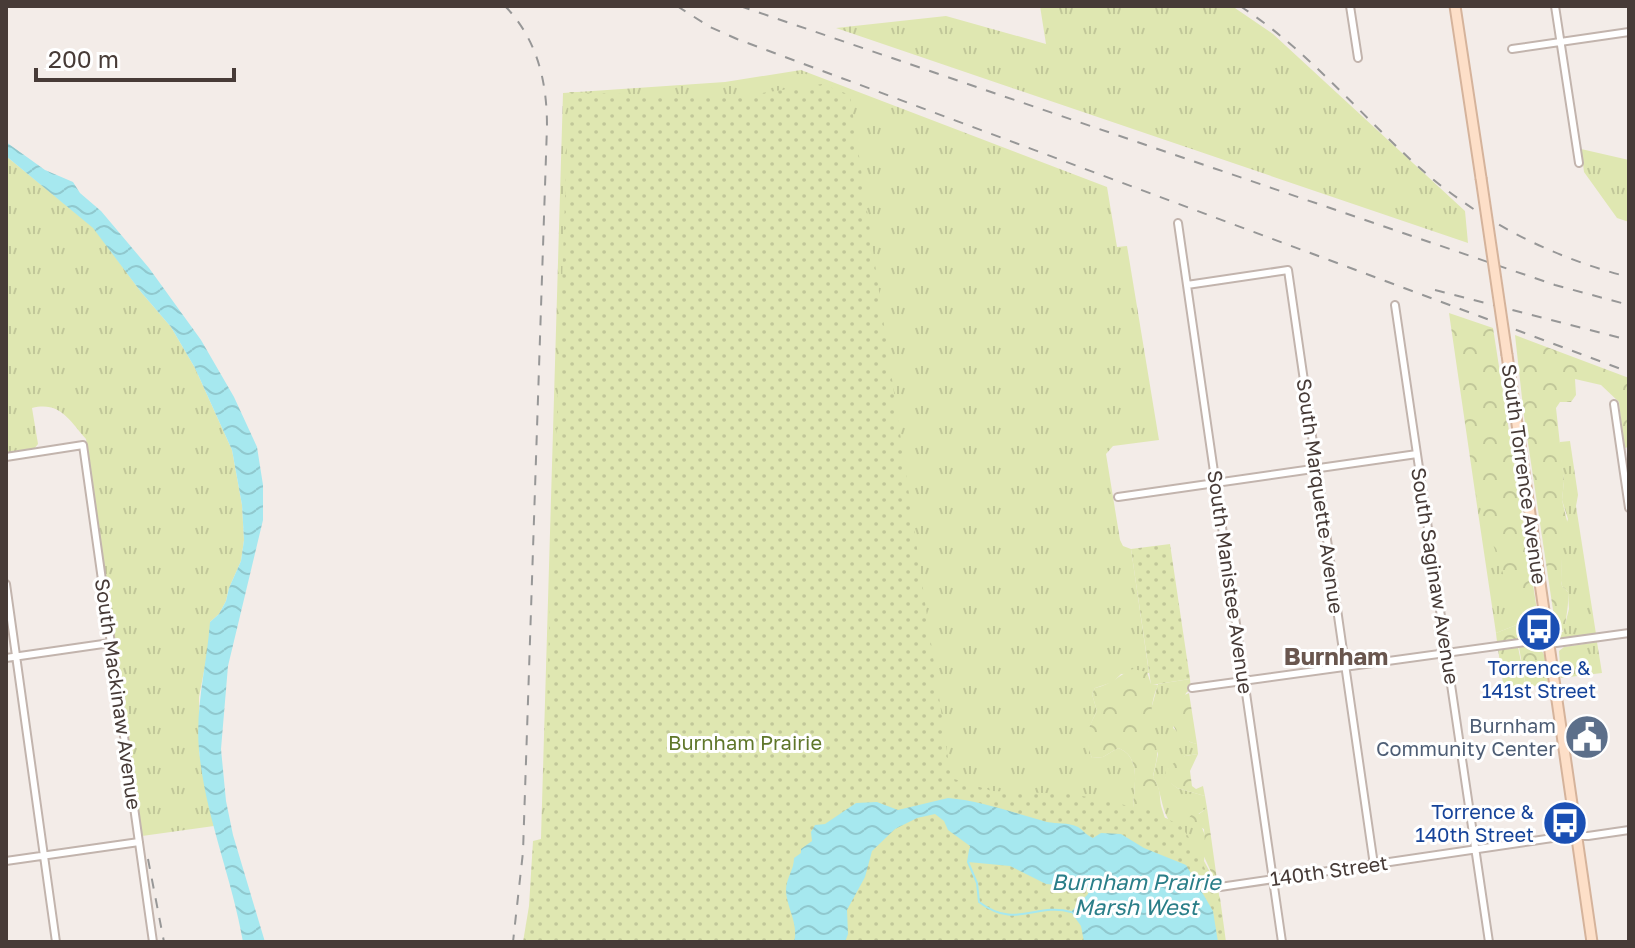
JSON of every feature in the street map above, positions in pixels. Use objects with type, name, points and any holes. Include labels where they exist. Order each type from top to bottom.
[{"type":"main road","name":"South Torrence Avenue","points":[[1455,6],[1592,942]]},
{"type":"street","points":[[1350,6],[1358,58]]},
{"type":"street","points":[[1555,6],[1579,163]]},
{"type":"street","points":[[1512,49],[1629,32]]},
{"type":"street","name":"South Manistee Avenue","points":[[1178,223],[1282,942]]},
{"type":"street","name":"South Marquette Avenue","points":[[1187,285],[1288,270],[1374,865]]},
{"type":"street","name":"South Saginaw Avenue","points":[[1395,305],[1489,942]]},
{"type":"street","points":[[1614,404],[1629,508]]},
{"type":"street","name":"South Mackinaw Avenue","points":[[6,457],[83,445],[153,942]]},
{"type":"street","points":[[1118,497],[1417,454]]},
{"type":"street","points":[[6,584],[56,942]]},
{"type":"street","points":[[1192,688],[1447,652],[1629,633]]},
{"type":"street","points":[[6,658],[110,643]]},
{"type":"street","name":"140th Street","points":[[1220,887],[1629,830]]},
{"type":"street","points":[[6,861],[139,842]]},
{"type":"green space","points":[[1040,6],[1232,6],[1273,34],[1465,211],[1468,243],[836,28],[946,16],[1046,44]]},
{"type":"green space","name":"Burnham Prairie","points":[[801,70],[1107,187],[1117,247],[1127,246],[1159,440],[1113,446],[1106,454],[1120,540],[1123,546],[1131,549],[1149,673],[1121,674],[1113,682],[1095,688],[1092,694],[1097,711],[1088,739],[1092,758],[1103,757],[1118,748],[1126,752],[1134,765],[1133,808],[1168,819],[1153,777],[1158,754],[1153,741],[1150,713],[1158,684],[1190,679],[1191,689],[1186,693],[1173,728],[1197,744],[1198,754],[1185,756],[1165,778],[1177,788],[1205,796],[1207,808],[1197,815],[1206,838],[1204,861],[1218,887],[1225,942],[535,942],[539,905],[563,93],[725,82]]},
{"type":"green space","name":"Burnham Prairie","points":[[822,84],[850,95],[951,778],[992,791],[1073,794],[1162,813],[1163,817],[1180,825],[1188,836],[1220,898],[1226,942],[523,942],[529,906],[533,841],[545,838],[548,660],[569,92],[729,98]]},
{"type":"green space","points":[[1581,149],[1629,160],[1629,222],[1617,218],[1584,172]]},
{"type":"green space","points":[[6,156],[94,228],[171,327],[195,368],[232,450],[242,505],[244,540],[241,561],[226,601],[210,622],[210,640],[199,697],[199,752],[214,826],[142,836],[86,439],[57,410],[50,407],[32,408],[38,444],[34,449],[6,453]]},
{"type":"green space","points":[[1449,313],[1493,328],[1541,636],[1497,642],[1496,633],[1524,622],[1523,613],[1504,576],[1475,492]]},
{"type":"green space","points":[[1515,335],[1629,378],[1629,447],[1624,448],[1619,402],[1601,385],[1575,379],[1576,395],[1571,402],[1560,402],[1556,408],[1564,481],[1562,500],[1568,525],[1563,537],[1561,581],[1568,592],[1568,602],[1565,628],[1561,632],[1556,630]]},
{"type":"green space","points":[[1570,441],[1578,495],[1576,506],[1596,634],[1562,639],[1556,630],[1563,632],[1569,609],[1568,592],[1561,581],[1562,536],[1568,519],[1562,500],[1564,481],[1559,445],[1560,442]]},
{"type":"green space","points":[[1475,492],[1523,613],[1524,622],[1496,633]]},
{"type":"green space","points":[[1170,544],[1190,679],[1151,685],[1131,549]]},
{"type":"green space","points":[[1597,642],[1602,673],[1561,678],[1559,651],[1564,647]]},
{"type":"green space","points":[[1518,647],[1526,687],[1504,690],[1498,649]]},
{"type":"green space","points":[[1519,647],[1540,647],[1545,657],[1548,684],[1526,687]]},
{"type":"green space","points":[[1133,669],[1147,672],[1151,684],[1158,685],[1152,710],[1157,754],[1153,777],[1159,790],[1168,836],[1133,808],[1134,765],[1126,752],[1118,748],[1103,757],[1092,758],[1088,745],[1089,729],[1097,711],[1092,694],[1095,688]]},
{"type":"green space","points":[[1189,693],[1197,744],[1180,735],[1172,721],[1174,705]]},
{"type":"green space","points":[[1198,754],[1190,771],[1192,786],[1196,789],[1203,786],[1205,796],[1177,788],[1165,779],[1166,768],[1185,756]]},
{"type":"green space","points":[[1207,808],[1218,887],[1201,850],[1205,843],[1204,829],[1187,820],[1192,814],[1199,814]]},
{"type":"water","points":[[6,142],[45,170],[73,182],[149,268],[201,340],[234,397],[257,447],[263,485],[263,520],[228,666],[221,749],[233,835],[265,942],[243,942],[207,799],[199,750],[200,702],[210,622],[226,601],[241,561],[244,540],[242,505],[232,450],[195,368],[171,327],[93,228],[6,156]]},
{"type":"water","name":"Burnham Prairie Marsh West","points":[[948,798],[1047,822],[1074,825],[1093,838],[1101,833],[1121,834],[1144,848],[1186,865],[1213,911],[1218,942],[1084,942],[1081,926],[1071,912],[1088,894],[1089,888],[1046,884],[1010,866],[968,862],[970,846],[948,830],[944,821],[935,814],[917,818],[895,829],[872,851],[865,877],[847,910],[848,934],[845,942],[794,942],[795,928],[786,886],[794,858],[812,841],[811,832],[815,825],[825,824],[856,803],[877,802],[898,810]]},
{"type":"waterway","points":[[970,850],[968,862],[977,883],[979,902],[992,910],[1015,915],[1047,910],[1071,912]]},
{"type":"railway","points":[[505,6],[525,32],[538,62],[545,93],[547,126],[523,852],[513,942]]},
{"type":"railway","points":[[677,6],[710,27],[737,39],[1629,372]]},
{"type":"railway","points":[[740,6],[1555,285],[1629,305]]},
{"type":"railway","points":[[1240,6],[1312,63],[1421,169],[1468,205],[1545,248],[1629,277]]},
{"type":"railway","points":[[1435,290],[1629,340]]},
{"type":"railway","points":[[148,859],[164,942]]},
{"type":"place","name":"Torrence & 141st Street","points":[[1539,629]]},
{"type":"place","name":"Burnham Community Center","points":[[1587,737]]},
{"type":"place","name":"Torrence & 140th Street","points":[[1565,823]]},
{"type":"district","name":"Burnham","points":[[1336,657]]}]
